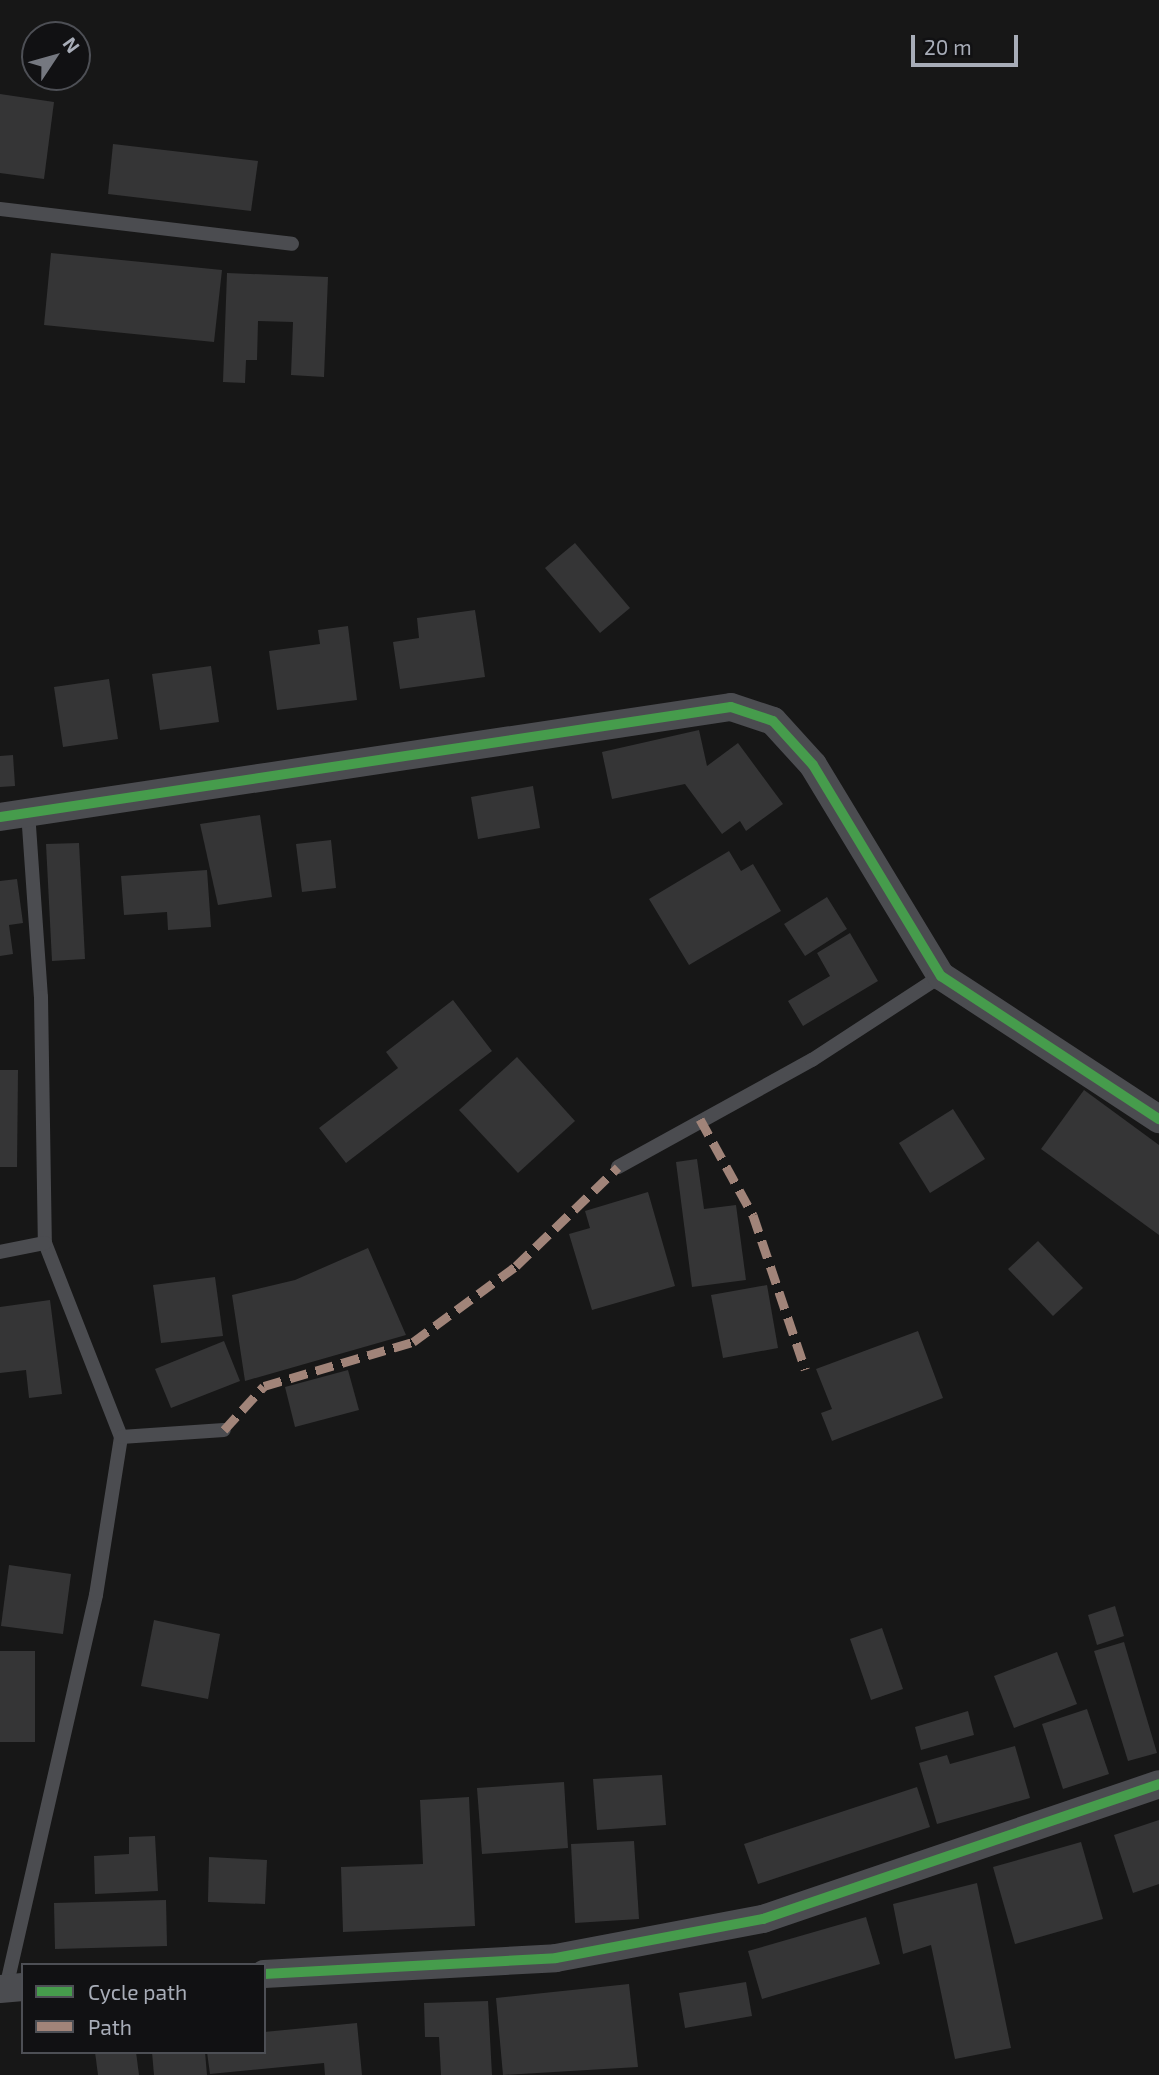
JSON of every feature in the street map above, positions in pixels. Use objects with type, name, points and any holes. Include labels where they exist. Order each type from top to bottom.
[{"type":"street","points":[[0,817],[731,707],[773,721],[813,765],[941,976],[1159,1119]]},
{"type":"street","points":[[266,1974],[556,1958],[763,1919],[1159,1784]]},
{"type":"lane","points":[[0,209],[292,244]]},
{"type":"lane","points":[[10,1988],[96,1595],[121,1437],[45,1243],[41,997],[28,812]]},
{"type":"lane","points":[[618,1167],[812,1060],[941,976]]},
{"type":"lane","points":[[0,1252],[45,1243]]},
{"type":"lane","points":[[121,1437],[224,1430]]},
{"type":"building","points":[[0,94],[54,102],[44,179],[0,173]]},
{"type":"building","points":[[113,144],[258,161],[251,211],[108,194]]},
{"type":"building","points":[[51,253],[222,270],[214,342],[44,325]]},
{"type":"building","points":[[227,273],[328,277],[324,377],[291,375],[293,322],[258,321],[257,360],[246,360],[245,383],[223,382]]},
{"type":"building","points":[[575,543],[630,608],[600,633],[545,568]]},
{"type":"building","points":[[475,610],[485,677],[400,689],[393,642],[419,638],[417,618]]},
{"type":"building","points":[[348,626],[357,700],[277,710],[269,651],[320,644],[318,630]]},
{"type":"building","points":[[211,666],[219,722],[160,730],[152,674]]},
{"type":"building","points":[[109,679],[118,739],[63,747],[54,687]]},
{"type":"building","points":[[699,730],[707,766],[738,743],[783,804],[746,831],[740,821],[722,834],[685,784],[612,799],[602,752]]},
{"type":"building","points":[[13,755],[15,786],[0,787],[0,756]]},
{"type":"building","points":[[533,786],[540,828],[478,839],[471,797]]},
{"type":"building","points":[[260,815],[272,897],[218,905],[200,824]]},
{"type":"building","points":[[331,840],[336,888],[302,892],[296,844]]},
{"type":"building","points":[[79,843],[85,959],[52,961],[46,844]]},
{"type":"building","points":[[729,851],[741,871],[753,864],[781,911],[689,965],[649,899]]},
{"type":"building","points":[[207,870],[211,927],[168,930],[167,912],[124,915],[121,876]]},
{"type":"building","points":[[17,879],[23,923],[9,925],[13,954],[0,956],[0,881]]},
{"type":"building","points":[[827,897],[847,929],[805,956],[784,924]]},
{"type":"building","points":[[850,933],[878,981],[803,1026],[788,1001],[830,976],[817,953]]},
{"type":"building","points":[[453,1000],[492,1051],[346,1163],[319,1128],[398,1068],[386,1052]]},
{"type":"building","points":[[517,1057],[575,1121],[518,1173],[459,1110]]},
{"type":"building","points":[[0,1070],[18,1070],[17,1167],[0,1167]]},
{"type":"building","points":[[1084,1090],[1159,1145],[1159,1235],[1041,1149]]},
{"type":"building","points":[[953,1109],[985,1159],[930,1193],[899,1143]]},
{"type":"building","points":[[697,1159],[704,1209],[736,1205],[746,1280],[692,1287],[676,1162]]},
{"type":"building","points":[[648,1192],[675,1286],[592,1310],[569,1234],[590,1228],[585,1211]]},
{"type":"building","points":[[1038,1241],[1083,1288],[1053,1316],[1008,1269]]},
{"type":"building","points":[[368,1248],[406,1335],[245,1381],[232,1295],[295,1280]]},
{"type":"building","points":[[215,1277],[223,1336],[161,1343],[153,1285]]},
{"type":"building","points":[[767,1285],[778,1348],[723,1358],[711,1295]]},
{"type":"building","points":[[50,1300],[62,1394],[29,1398],[26,1370],[0,1373],[0,1307]]},
{"type":"building","points":[[918,1331],[943,1398],[832,1441],[821,1413],[832,1409],[816,1369]]},
{"type":"building","points":[[224,1341],[240,1381],[171,1408],[155,1369]]},
{"type":"building","points":[[348,1370],[359,1410],[295,1427],[285,1387]]},
{"type":"building","points":[[9,1565],[71,1574],[63,1634],[1,1626]]},
{"type":"building","points":[[1115,1606],[1124,1636],[1097,1645],[1088,1615]]},
{"type":"building","points":[[154,1620],[220,1634],[208,1699],[141,1686]]},
{"type":"building","points":[[882,1628],[903,1689],[871,1700],[850,1639]]},
{"type":"building","points":[[1124,1642],[1157,1753],[1128,1761],[1094,1651]]},
{"type":"building","points":[[0,1651],[35,1651],[35,1742],[0,1742]]},
{"type":"building","points":[[1057,1652],[1077,1704],[1014,1728],[994,1676]]},
{"type":"building","points":[[1087,1709],[1109,1774],[1063,1789],[1042,1724]]},
{"type":"building","points":[[968,1711],[974,1735],[921,1750],[915,1727]]},
{"type":"building","points":[[1015,1746],[1030,1798],[937,1824],[919,1763],[947,1755],[950,1764]]},
{"type":"building","points":[[662,1775],[666,1825],[597,1830],[593,1779]]},
{"type":"building","points":[[564,1782],[568,1848],[482,1854],[477,1788]]},
{"type":"building","points":[[917,1787],[930,1827],[758,1884],[744,1844]]},
{"type":"building","points":[[469,1797],[475,1926],[343,1932],[341,1867],[423,1864],[420,1800]]},
{"type":"building","points":[[1159,1820],[1159,1884],[1133,1893],[1114,1835]]},
{"type":"building","points":[[155,1836],[158,1891],[95,1894],[94,1856],[129,1854],[129,1837]]},
{"type":"building","points":[[634,1841],[639,1919],[575,1923],[571,1844]]},
{"type":"building","points":[[1081,1842],[1103,1919],[1015,1944],[993,1867]]},
{"type":"building","points":[[209,1857],[267,1860],[265,1904],[208,1902]]},
{"type":"building","points":[[977,1883],[1011,2048],[955,2059],[931,1945],[903,1954],[893,1904]]},
{"type":"building","points":[[166,1900],[167,1946],[55,1949],[54,1903]]},
{"type":"building","points":[[866,1917],[880,1964],[762,1999],[748,1951]]},
{"type":"building","points":[[746,1982],[752,2016],[685,2028],[679,1993]]},
{"type":"building","points":[[629,1984],[638,2067],[503,2075],[496,1998]]},
{"type":"building","points":[[488,2001],[492,2075],[441,2075],[439,2037],[425,2037],[424,2003]]},
{"type":"building","points":[[357,2023],[362,2075],[325,2075],[324,2063],[210,2074],[207,2054],[266,2054],[266,2032]]},
{"type":"building","points":[[95,2054],[136,2054],[139,2075],[98,2075]]},
{"type":"building","points":[[152,2054],[205,2054],[207,2075],[154,2075]]},
{"type":"marked path","points":[[700,1119],[753,1215],[805,1369]]},
{"type":"marked path","points":[[224,1430],[264,1386],[413,1342],[516,1266],[618,1167]]},
{"type":"cycle path","points":[[0,817],[731,707],[773,721],[813,765],[941,976],[1159,1119]]},
{"type":"cycle path","points":[[266,1974],[556,1958],[763,1919],[1159,1784]]}]
